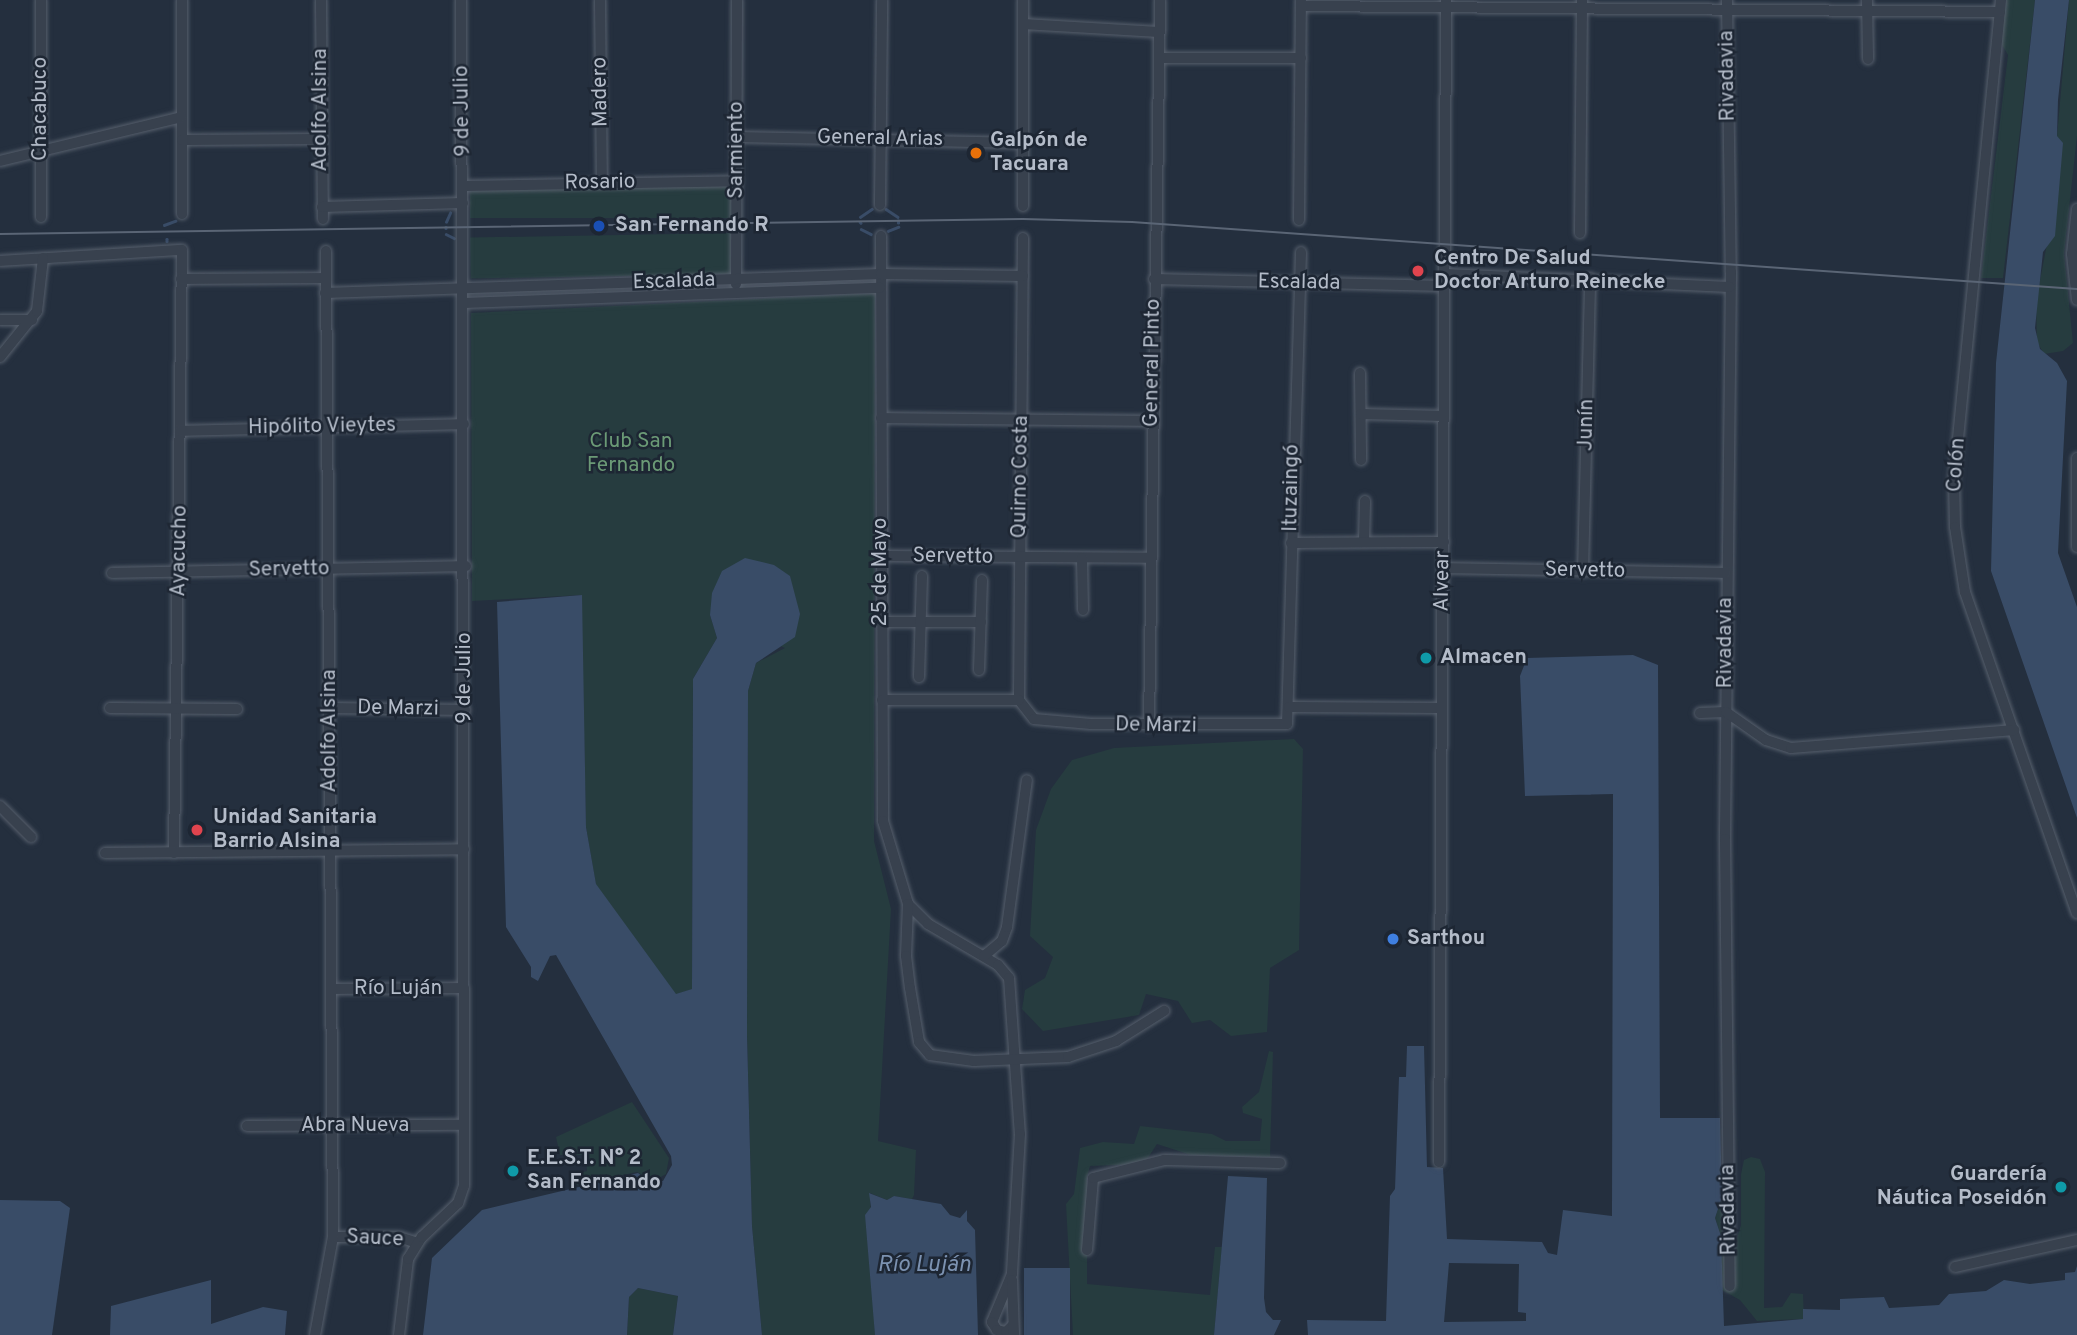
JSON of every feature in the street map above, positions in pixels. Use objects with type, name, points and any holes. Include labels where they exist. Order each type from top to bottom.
[{"type":"street","name":"Chacabuco","points":[[41,0],[41,217]]},
{"type":"street","points":[[182,0],[182,214]]},
{"type":"street","name":"Adolfo Alsina","points":[[321,0],[323,219]]},
{"type":"street","name":"9 de Julio","points":[[399,1335],[405,1270],[417,1243],[458,1203],[464,1186],[466,566],[461,0]]},
{"type":"street","name":"Madero","points":[[600,0],[602,183]]},
{"type":"street","name":"Sarmiento","points":[[736,297],[737,0]]},
{"type":"street","points":[[880,205],[882,0]]},
{"type":"street","points":[[1017,0],[1023,0],[1023,206]]},
{"type":"street","name":"General Pinto","points":[[1149,726],[1160,0]]},
{"type":"street","points":[[1299,220],[1301,3],[2000,6]]},
{"type":"street","name":"Alvear","points":[[1439,1162],[1446,4]]},
{"type":"street","points":[[1580,233],[1582,4]]},
{"type":"street","name":"Rivadavia","points":[[1727,4],[1730,287],[1726,712],[1730,1286]]},
{"type":"street","points":[[1867,4],[1868,59]]},
{"type":"street","name":"Colón","points":[[2000,6],[1954,480],[1955,527],[1965,592],[2077,913]]},
{"type":"street","points":[[1023,24],[1159,32]]},
{"type":"street","points":[[1159,58],[1301,58]]},
{"type":"street","points":[[0,161],[182,117]]},
{"type":"street","name":"General Arias","points":[[737,137],[1023,143]]},
{"type":"street","points":[[182,140],[321,139]]},
{"type":"street","name":"Rosario","points":[[464,186],[737,181]]},
{"type":"street","points":[[322,207],[463,203]]},
{"type":"street","points":[[2077,209],[2072,254],[2076,268],[2077,300]]},
{"type":"street","name":"25 de Mayo","points":[[881,236],[884,831],[908,904]]},
{"type":"street","name":"Quirno Costa","points":[[1023,238],[1019,700],[1027,715]]},
{"type":"street","name":"Ayacucho","points":[[43,258],[182,250],[180,573],[174,852]]},
{"type":"street","name":"Adolfo Alsina","points":[[315,1335],[333,1237],[326,251]]},
{"type":"street","name":"Ituzaingó","points":[[1287,724],[1301,252]]},
{"type":"street","points":[[0,261],[43,258],[40,300],[33,320],[0,357]]},
{"type":"street","name":"Escalada","points":[[325,293],[881,274],[1023,276]]},
{"type":"street","points":[[1445,274],[1590,278],[1730,287]]},
{"type":"street","points":[[181,279],[325,278]]},
{"type":"street","name":"Junín","points":[[1583,572],[1590,278]]},
{"type":"street","name":"Escalada","points":[[1154,279],[1445,286]]},
{"type":"street","name":"Escalada","points":[[464,303],[736,297],[880,288]]},
{"type":"street","points":[[0,320],[33,320]]},
{"type":"street","points":[[1360,373],[1361,460]]},
{"type":"street","points":[[1361,414],[1444,415]]},
{"type":"street","points":[[881,418],[1152,421]]},
{"type":"street","name":"Hipólito Vieytes","points":[[180,431],[464,424]]},
{"type":"street","points":[[2077,458],[2077,547]]},
{"type":"street","points":[[1364,542],[1365,502]]},
{"type":"street","points":[[1291,543],[1444,542]]},
{"type":"street","name":"Servetto","points":[[882,556],[1150,558]]},
{"type":"street","points":[[1082,558],[1083,610]]},
{"type":"street","name":"Servetto","points":[[112,573],[466,566]]},
{"type":"street","name":"Servetto","points":[[1444,568],[1726,573]]},
{"type":"street","points":[[919,677],[922,576]]},
{"type":"street","points":[[979,670],[982,580]]},
{"type":"street","points":[[881,622],[981,622]]},
{"type":"street","points":[[882,701],[1019,700]]},
{"type":"street","points":[[1289,707],[1442,708]]},
{"type":"street","points":[[110,708],[237,709]]},
{"type":"street","name":"De Marzi","points":[[330,708],[465,709]]},
{"type":"street","points":[[1700,713],[1726,712],[1766,740],[1791,748],[2014,730]]},
{"type":"street","name":"De Marzi","points":[[1027,715],[1034,719],[1149,726],[1287,724]]},
{"type":"street","points":[[984,956],[1002,941],[1007,927],[1027,780]]},
{"type":"street","points":[[0,806],[31,837]]},
{"type":"street","points":[[105,853],[464,849]]},
{"type":"street","points":[[908,904],[928,924],[984,956],[1009,978],[1020,1134],[1012,1274],[1013,1330],[1006,1332],[992,1322],[1012,1274]]},
{"type":"street","points":[[908,904],[906,956],[921,1047],[939,1058],[1092,1052],[1164,1011]]},
{"type":"street","name":"Río Luján","points":[[331,989],[464,988]]},
{"type":"street","name":"Abra Nueva","points":[[247,1126],[463,1125]]},
{"type":"street","points":[[1087,1250],[1093,1178],[1164,1160],[1280,1163]]},
{"type":"street","name":"Sauce","points":[[333,1237],[399,1237],[417,1243]]},
{"type":"street","points":[[1955,1267],[2077,1240]]},
{"type":"green space","points":[[2006,0],[2035,0],[2003,278],[1981,278],[2008,55],[2001,43]]},
{"type":"green space","points":[[2069,0],[2077,0],[2077,136],[2064,254],[2073,343],[2063,351],[2044,354],[2037,342],[2036,301],[2048,239]]},
{"type":"green space","points":[[470,186],[732,186],[732,218],[470,218]]},
{"type":"green space","points":[[731,233],[732,274],[471,279],[470,238]]},
{"type":"green space","name":"Club San Fernando","points":[[875,293],[874,841],[891,909],[878,1141],[916,1150],[914,1195],[912,1199],[894,1196],[887,1200],[870,1193],[875,1335],[762,1335],[752,1226],[747,1035],[748,691],[756,663],[785,648],[710,615],[717,638],[693,679],[692,989],[676,995],[596,885],[586,827],[581,595],[472,601],[471,313]]},
{"type":"green space","points":[[1294,739],[1303,749],[1299,950],[1270,968],[1267,1032],[1231,1036],[1210,1020],[1192,1023],[1178,1001],[1146,994],[1139,1015],[1043,1031],[1022,1009],[1025,990],[1045,978],[1053,957],[1030,936],[1036,830],[1051,789],[1072,760],[1114,748]]},
{"type":"green space","points":[[1269,1051],[1273,1052],[1270,1157],[1191,1155],[1157,1144],[1144,1164],[1090,1166],[1087,1177],[1087,1284],[1210,1295],[1215,1247],[1222,1247],[1214,1335],[1073,1335],[1066,1204],[1074,1194],[1080,1148],[1103,1142],[1134,1144],[1140,1126],[1212,1134],[1226,1141],[1260,1141],[1262,1119],[1243,1113],[1242,1107],[1259,1092]]},
{"type":"green space","points":[[632,1102],[669,1158],[666,1174],[654,1181],[637,1172],[571,1186],[576,1174],[587,1171],[586,1155],[560,1155],[556,1137]]},
{"type":"green space","points":[[1751,1157],[1760,1159],[1765,1172],[1764,1308],[1782,1307],[1791,1293],[1803,1294],[1804,1319],[1757,1321],[1740,1300],[1722,1290],[1721,1236],[1715,1218],[1722,1197],[1735,1244],[1741,1225],[1741,1174],[1744,1160]]},
{"type":"green space","points":[[638,1288],[678,1296],[673,1335],[627,1335],[629,1297]]},
{"type":"water","points":[[2035,0],[2069,0],[2058,100],[2057,136],[2063,143],[2055,236],[2043,252],[2035,328],[2040,349],[2057,363],[2067,381],[2058,553],[2077,607],[2077,818],[1991,571],[1996,363]]},
{"type":"water","points":[[745,558],[774,565],[790,576],[800,614],[795,637],[756,663],[748,691],[747,1035],[752,1226],[762,1335],[673,1335],[678,1296],[638,1288],[629,1297],[627,1335],[423,1335],[432,1258],[482,1210],[638,1173],[647,1180],[663,1181],[672,1165],[671,1156],[556,955],[550,956],[538,981],[531,977],[531,967],[506,927],[497,602],[582,595],[586,827],[596,884],[676,994],[692,989],[693,679],[717,638],[710,615],[712,593],[722,571]]},
{"type":"water","points":[[1633,655],[1658,665],[1660,1118],[1720,1118],[1722,1197],[1715,1218],[1721,1236],[1724,1326],[1803,1319],[1803,1309],[1840,1310],[1840,1299],[1884,1297],[1889,1308],[1939,1305],[1949,1294],[1986,1291],[2004,1280],[2030,1284],[2065,1280],[2065,1273],[2075,1272],[2077,1266],[2077,1335],[1308,1335],[1307,1320],[1386,1321],[1390,1196],[1395,1189],[1399,1077],[1406,1077],[1407,1046],[1424,1046],[1427,1167],[1443,1168],[1447,1239],[1542,1242],[1548,1253],[1557,1255],[1563,1210],[1612,1216],[1613,794],[1525,796],[1520,676],[1527,658]],"holes":[[[1449,1263],[1519,1264],[1518,1312],[1526,1313],[1526,1321],[1444,1322]]]},
{"type":"water","points":[[1228,1176],[1267,1178],[1264,1298],[1266,1312],[1273,1320],[1281,1320],[1274,1335],[1214,1335]]},
{"type":"water","name":"Río Luján","points":[[869,1193],[887,1200],[894,1196],[941,1204],[950,1215],[960,1218],[967,1210],[967,1221],[975,1230],[978,1335],[875,1335],[865,1215],[871,1207]]},
{"type":"water","points":[[0,1200],[60,1201],[70,1208],[52,1335],[0,1335]]},
{"type":"water","name":"Río Luján","points":[[1024,1268],[1070,1268],[1070,1335],[1024,1335]]},
{"type":"water","points":[[211,1280],[211,1324],[263,1307],[287,1311],[285,1335],[110,1335],[111,1306]]},
{"type":"waterway","points":[[860,217],[872,209]]},
{"type":"waterway","points":[[886,209],[898,217]]},
{"type":"waterway","points":[[446,222],[450,213]]},
{"type":"waterway","points":[[164,225],[175,221]]},
{"type":"waterway","points":[[888,231],[898,227]]},
{"type":"waterway","points":[[861,229],[871,234]]},
{"type":"waterway","points":[[446,234],[454,238]]},
{"type":"tram line","points":[[0,234],[1023,219],[1132,222],[2077,289]]},
{"type":"place","name":"Galpón de Tacuara","points":[[976,153]]},
{"type":"place","name":"San Fernando R","points":[[599,226]]},
{"type":"place","name":"Centro De Salud Doctor Arturo Reinecke","points":[[1418,271]]},
{"type":"place","name":"Almacen","points":[[1426,658]]},
{"type":"place","name":"Unidad Sanitaria Barrio Alsina","points":[[197,830]]},
{"type":"place","name":"Sarthou","points":[[1393,939]]},
{"type":"place","name":"E.E.S.T. N° 2 San Fernando","points":[[513,1171]]},
{"type":"place","name":"Guardería Náutica Poseidón","points":[[2061,1187]]}]
